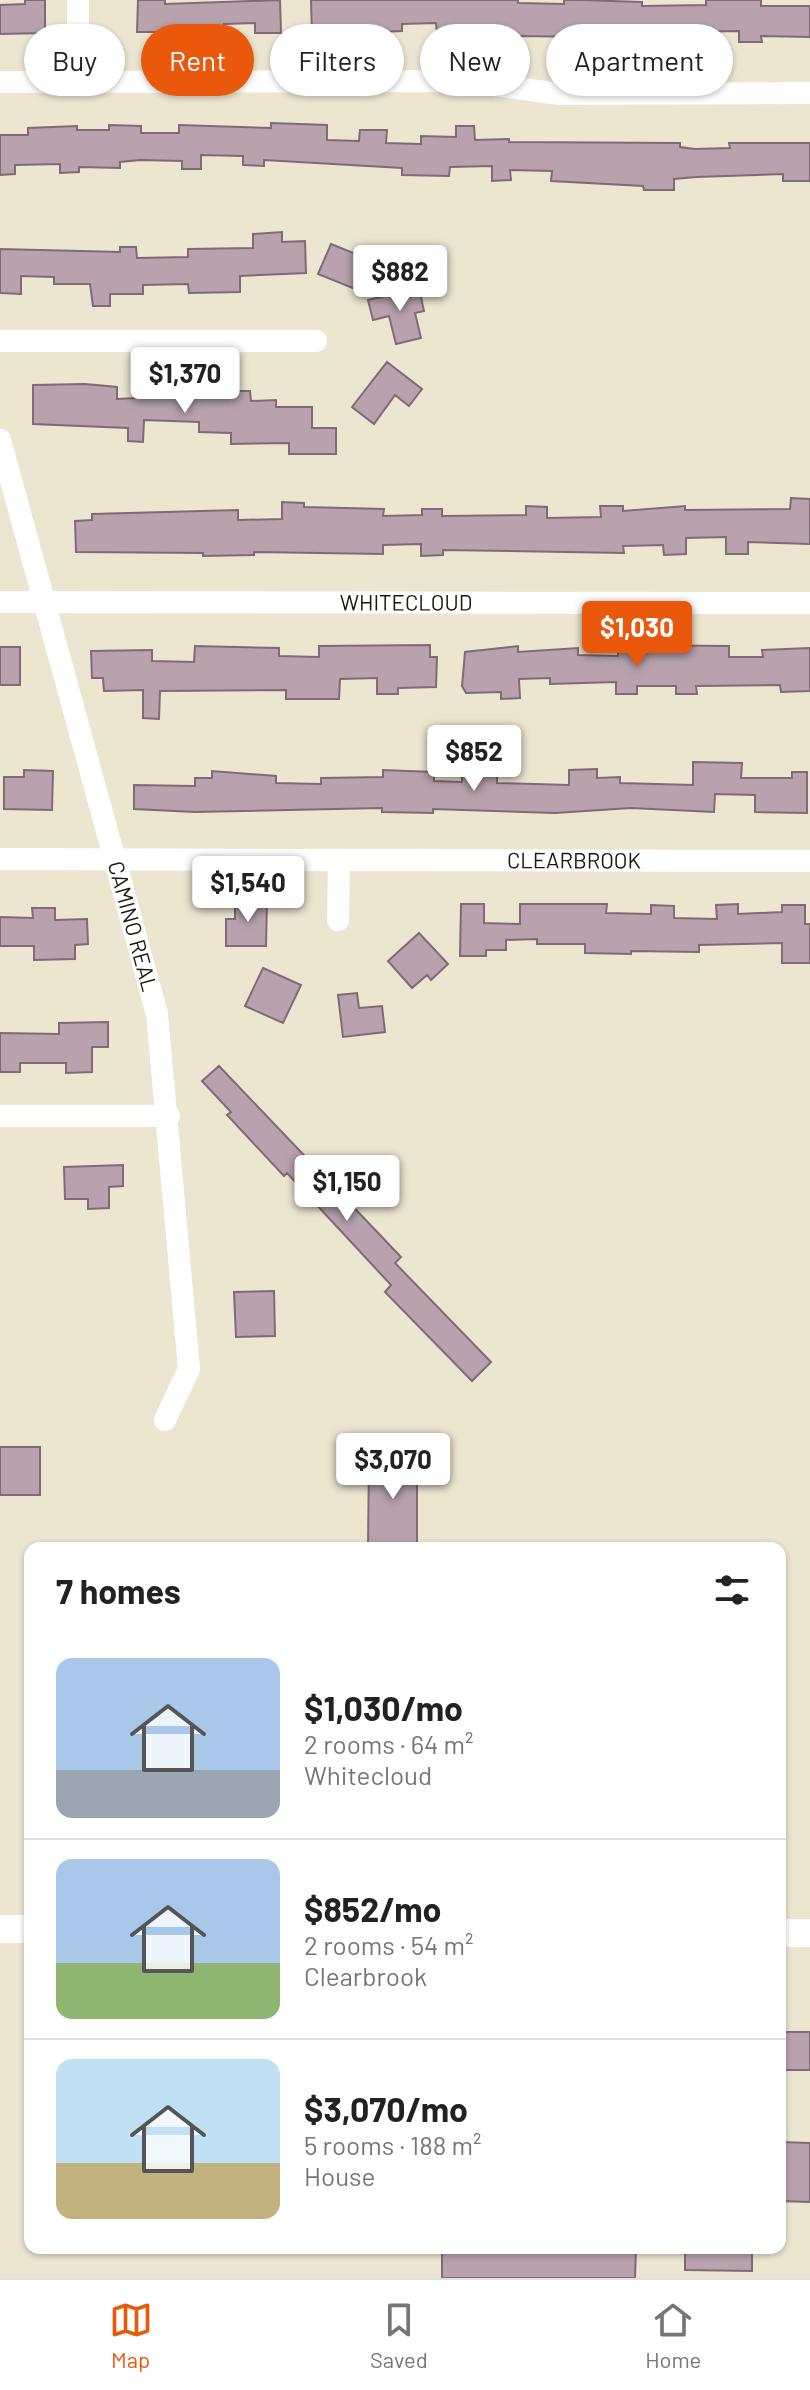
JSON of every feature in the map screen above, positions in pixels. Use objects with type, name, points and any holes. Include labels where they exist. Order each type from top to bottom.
[{"type":"main road","points":[[0,1929],[24,1929]]},
{"type":"main road","points":[[786,1933],[810,1933]]},
{"type":"street","points":[[78,0],[78,24]]},
{"type":"street","points":[[125,82],[465,81],[559,94],[810,93]]},
{"type":"street","points":[[0,82],[24,82]]},
{"type":"street","points":[[0,341],[316,341]]},
{"type":"street","name":"CAMINO REAL","points":[[0,440],[157,1014],[169,1116],[189,1369],[165,1420]]},
{"type":"street","name":"WHITECLOUD","points":[[0,602],[810,603]]},
{"type":"street","name":"CLEARBROOK","points":[[0,859],[810,861]]},
{"type":"street","points":[[338,920],[339,861]]},
{"type":"street","points":[[0,1116],[169,1116]]},
{"type":"building","points":[[25,0],[45,0],[45,24],[24,24],[24,33],[0,34],[0,5],[25,4]]},
{"type":"building","points":[[138,0],[165,0],[165,4],[280,0],[281,24],[270,24],[270,33],[255,33],[255,23],[141,24],[141,32],[137,32]]},
{"type":"building","points":[[311,0],[518,0],[518,3],[564,4],[564,0],[582,0],[642,2],[642,6],[706,5],[706,0],[761,0],[761,6],[810,6],[810,37],[761,36],[762,42],[739,42],[739,31],[733,31],[733,24],[546,24],[546,36],[530,36],[530,24],[312,24]]},
{"type":"building","points":[[271,123],[327,125],[327,140],[359,141],[360,130],[387,130],[386,143],[421,144],[421,136],[456,137],[456,126],[474,126],[475,140],[509,139],[509,142],[680,143],[680,147],[695,149],[730,148],[729,143],[810,143],[810,181],[783,181],[783,174],[696,177],[674,179],[674,190],[644,190],[643,186],[551,181],[552,171],[510,170],[511,180],[492,181],[492,166],[450,167],[449,176],[402,175],[402,168],[264,160],[264,166],[243,165],[243,156],[201,155],[201,169],[182,169],[182,161],[140,160],[120,162],[120,168],[79,167],[79,172],[60,173],[60,164],[15,165],[15,174],[0,175],[0,135],[28,135],[28,128],[77,126],[77,130],[109,130],[109,125],[141,126],[141,133],[179,133],[179,125],[271,128]]},
{"type":"building","points":[[282,232],[282,242],[305,241],[306,273],[240,276],[240,292],[189,293],[188,284],[143,285],[143,294],[110,294],[110,306],[93,306],[90,284],[54,284],[54,277],[21,276],[21,294],[0,293],[0,249],[120,252],[120,247],[136,247],[137,258],[188,257],[188,249],[253,248],[253,234]]},
{"type":"building","points":[[331,244],[373,261],[360,291],[318,274]]},
{"type":"building","points":[[419,288],[424,311],[415,313],[421,338],[396,344],[389,316],[373,320],[368,300]]},
{"type":"building","points":[[387,362],[422,389],[409,406],[395,395],[374,424],[352,407]]},
{"type":"building","points":[[33,385],[117,387],[117,399],[194,395],[194,385],[215,386],[215,391],[250,391],[251,401],[276,400],[276,407],[312,407],[312,428],[336,428],[336,454],[289,454],[289,443],[231,444],[231,433],[199,432],[199,422],[144,420],[143,442],[128,441],[128,428],[33,424]]},
{"type":"building","points":[[791,498],[810,499],[810,544],[748,542],[748,554],[726,554],[726,537],[686,538],[686,554],[664,555],[663,545],[623,546],[624,553],[443,550],[443,555],[421,556],[421,544],[383,545],[383,554],[254,552],[254,555],[203,556],[203,553],[76,552],[75,521],[92,520],[92,514],[238,510],[238,520],[282,519],[282,502],[304,503],[304,507],[384,509],[383,516],[422,515],[422,509],[442,509],[442,516],[526,515],[526,506],[547,507],[547,518],[601,517],[600,506],[623,506],[623,511],[685,506],[685,510],[790,509]]},
{"type":"building","points":[[430,645],[430,657],[437,657],[436,687],[398,688],[398,694],[377,694],[377,678],[340,679],[339,699],[286,699],[286,690],[160,691],[159,719],[143,718],[143,690],[104,691],[103,678],[92,678],[91,651],[152,650],[152,661],[194,662],[195,646],[279,648],[279,656],[319,657],[319,646]]},
{"type":"building","points":[[618,645],[729,646],[729,657],[763,657],[762,650],[810,648],[810,691],[781,692],[780,685],[696,686],[697,694],[676,694],[676,686],[637,686],[637,694],[616,694],[616,682],[550,684],[550,678],[519,679],[520,698],[501,699],[501,692],[466,693],[462,686],[465,652],[518,646],[518,652],[578,648],[578,655],[618,656]]},
{"type":"building","points":[[0,647],[20,647],[20,685],[0,685]]},
{"type":"building","points":[[693,762],[742,763],[741,778],[792,778],[792,772],[807,772],[807,813],[755,812],[755,795],[715,794],[714,812],[631,808],[555,813],[433,809],[433,813],[382,812],[382,808],[195,812],[134,809],[134,785],[195,786],[195,778],[212,778],[212,771],[276,776],[276,783],[321,784],[321,778],[383,777],[383,770],[434,772],[434,781],[462,782],[462,770],[497,771],[497,783],[569,785],[569,770],[597,769],[597,778],[620,777],[620,783],[693,785]]},
{"type":"building","points":[[24,770],[53,771],[52,810],[4,809],[4,777],[24,777]]},
{"type":"building","points":[[235,900],[267,900],[266,946],[226,946],[226,919],[235,919]]},
{"type":"building","points":[[461,904],[484,904],[484,923],[520,924],[520,904],[607,904],[606,913],[651,914],[651,905],[674,906],[674,918],[717,919],[716,905],[738,904],[738,914],[782,912],[782,905],[805,905],[805,924],[810,924],[810,963],[782,963],[782,943],[699,945],[699,952],[631,951],[631,954],[585,953],[585,944],[537,944],[537,939],[506,940],[506,950],[486,950],[486,956],[460,956]]},
{"type":"building","points":[[32,908],[55,908],[55,920],[87,919],[88,944],[75,945],[75,959],[34,960],[34,946],[0,946],[0,917],[33,918]]},
{"type":"building","points":[[419,933],[448,964],[431,980],[427,975],[412,988],[388,961]]},
{"type":"building","points":[[263,968],[301,985],[283,1023],[245,1006]]},
{"type":"building","points":[[357,993],[359,1008],[382,1006],[385,1032],[343,1037],[338,995]]},
{"type":"building","points":[[108,1022],[108,1047],[92,1047],[92,1072],[66,1073],[66,1063],[20,1063],[20,1072],[0,1072],[0,1033],[59,1034],[59,1023]]},
{"type":"building","points":[[219,1066],[401,1257],[395,1263],[491,1362],[472,1381],[385,1292],[391,1285],[287,1173],[284,1176],[227,1115],[231,1112],[202,1081]]},
{"type":"building","points":[[123,1165],[123,1186],[109,1187],[109,1208],[88,1209],[88,1199],[65,1199],[64,1167]]},
{"type":"building","points":[[274,1291],[275,1336],[236,1337],[234,1292]]},
{"type":"building","points":[[0,1447],[40,1447],[40,1495],[0,1495]]},
{"type":"building","points":[[388,1451],[417,1452],[417,1542],[368,1542],[369,1457],[388,1457]]},
{"type":"building","points":[[786,2032],[810,2032],[810,2070],[786,2070]]},
{"type":"building","points":[[786,2142],[810,2143],[810,2202],[786,2201]]},
{"type":"building","points":[[442,2254],[636,2254],[635,2278],[442,2278]]},
{"type":"building","points":[[685,2254],[752,2254],[752,2271],[685,2270]]}]
